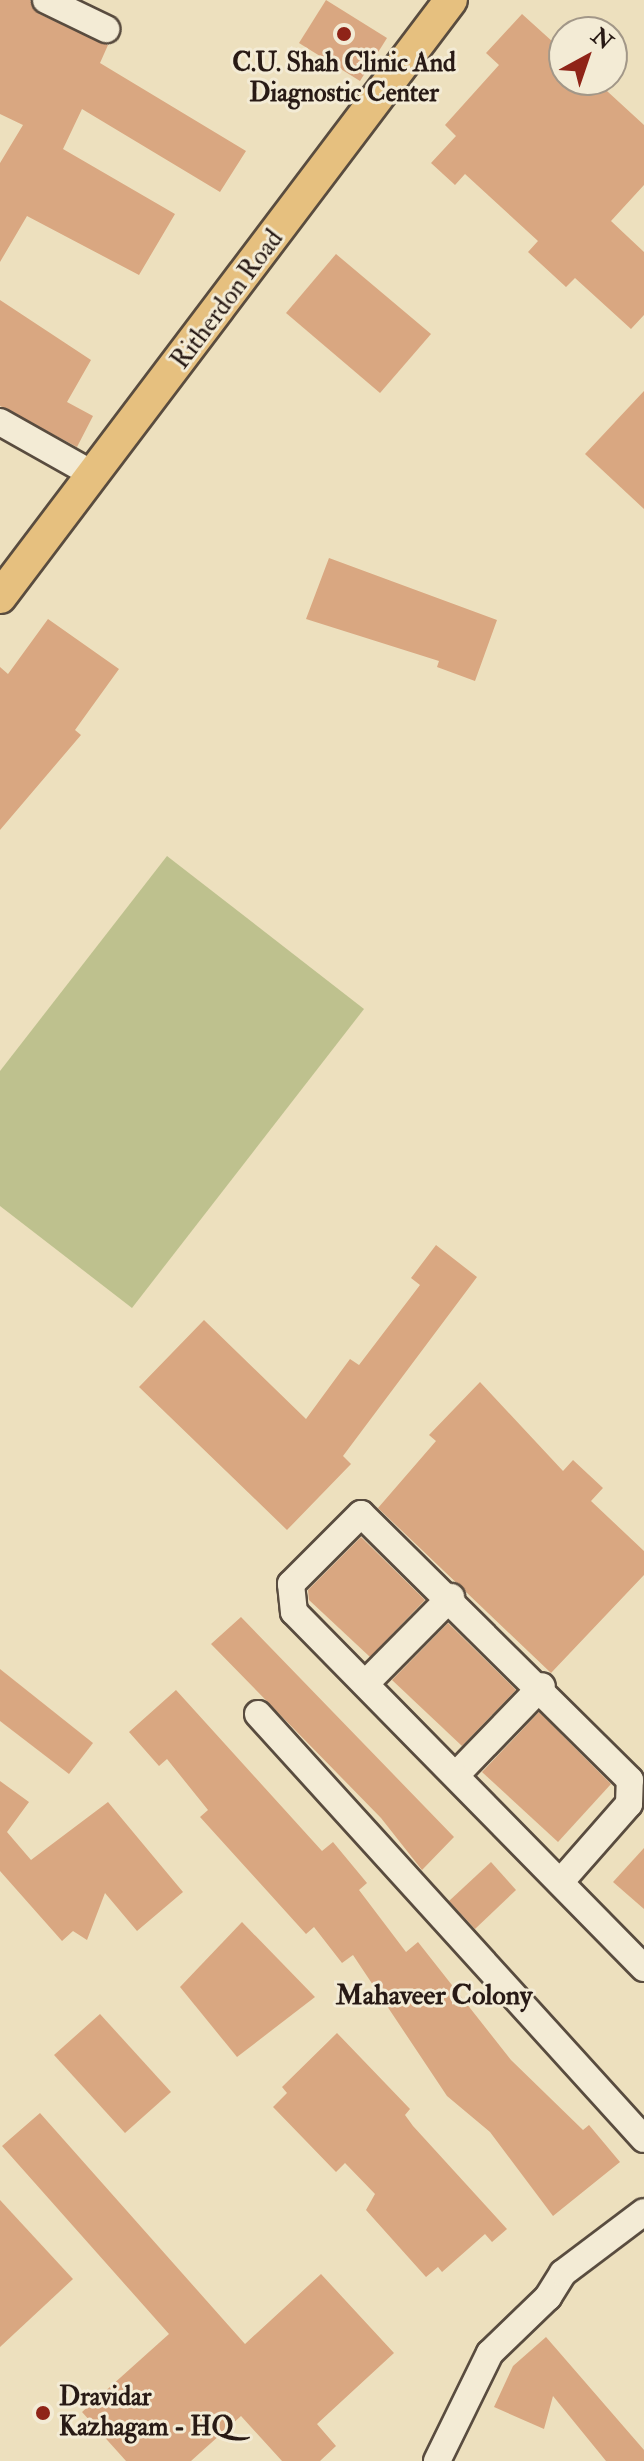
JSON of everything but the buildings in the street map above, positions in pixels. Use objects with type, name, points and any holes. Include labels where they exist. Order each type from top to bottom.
[{"type":"main road","name":"Ritherdon Road","points":[[0,597],[451,0]]},
{"type":"street","points":[[46,0],[106,29]]},
{"type":"street","points":[[0,422],[94,475]]},
{"type":"street","points":[[563,1879],[632,1792],[617,1760],[451,1597],[361,1514],[300,1571],[289,1591],[294,1612],[563,1879],[644,1968]]},
{"type":"street","points":[[366,1683],[451,1597]]},
{"type":"street","points":[[457,1774],[542,1686]]},
{"type":"street","points":[[258,1714],[644,2139]]},
{"type":"street","points":[[437,2461],[490,2353],[548,2297],[563,2273],[644,2212]]},
{"type":"green space","points":[[167,856],[364,1009],[132,1308],[0,1206],[0,1071]]},
{"type":"place","name":"C.U. Shah Clinic And Diagnostic Center","points":[[344,34]]},
{"type":"place","name":"Dravidar Kazhagam - HQ","points":[[43,2413]]},
{"type":"district","name":"Mahaveer Colony","points":[[434,1996]]}]
